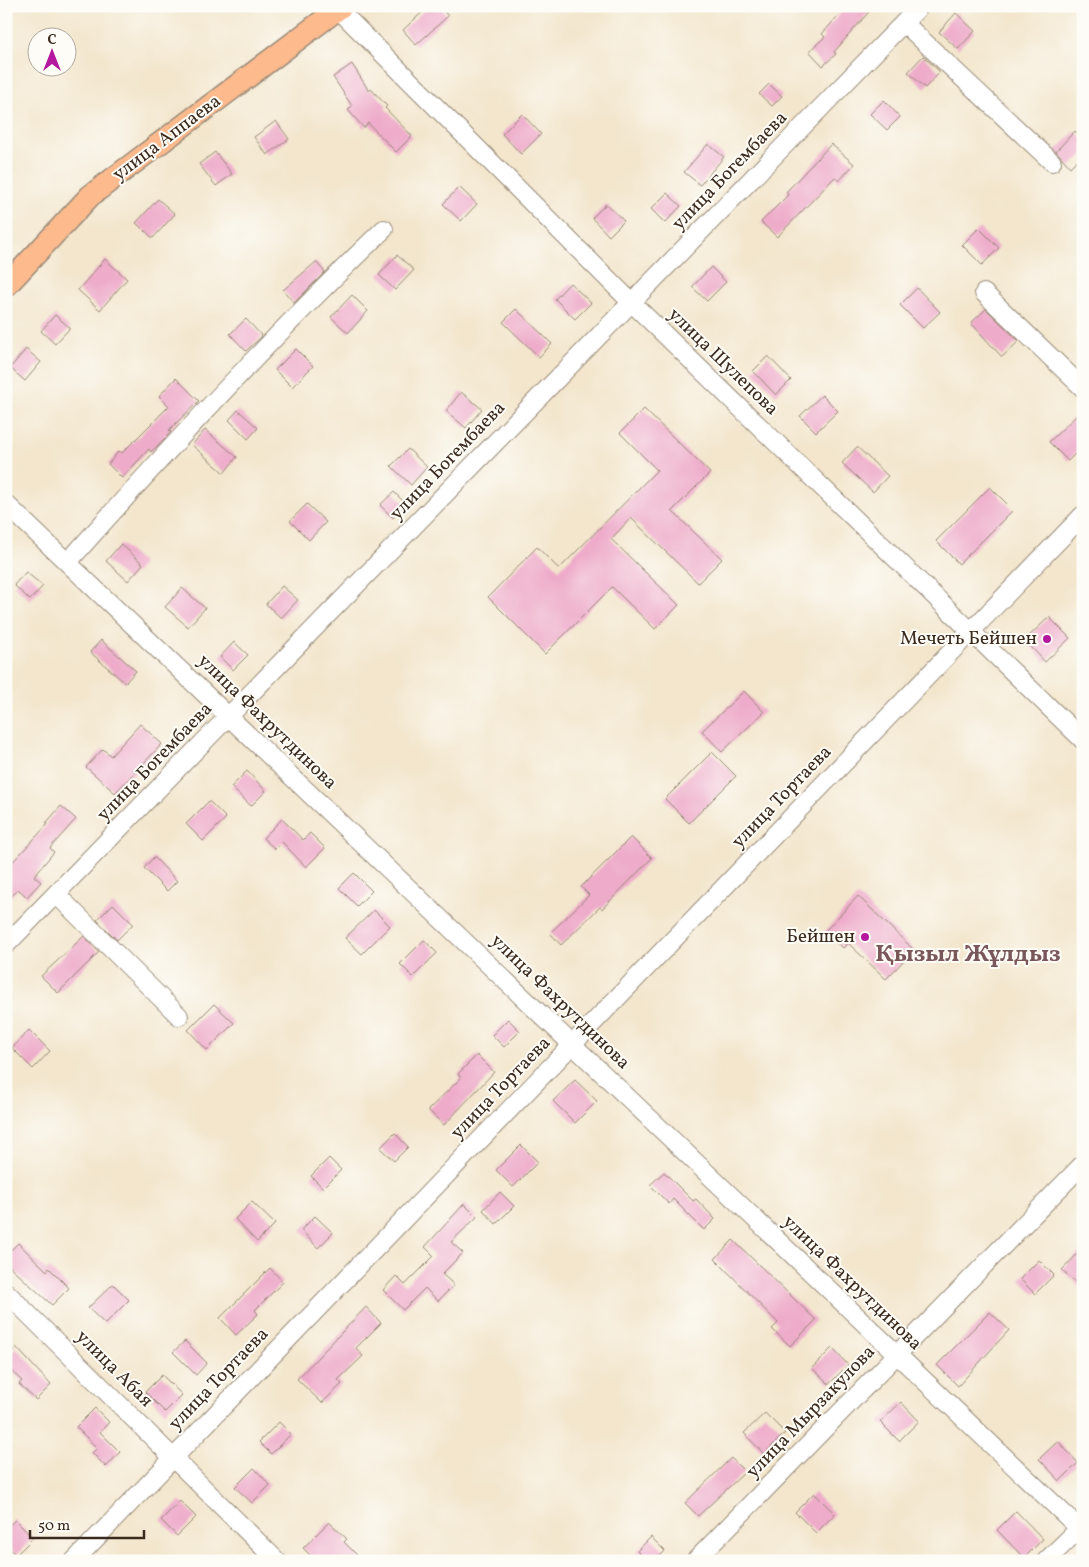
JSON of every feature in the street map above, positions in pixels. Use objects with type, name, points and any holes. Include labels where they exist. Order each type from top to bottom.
[{"type":"main road","name":"улица Аппаева","points":[[6,286],[90,196],[340,8]]},
{"type":"street","name":"улица Богембаева","points":[[6,945],[920,6]]},
{"type":"street","name":"улица Шулепова","points":[[340,8],[632,302],[1083,740]]},
{"type":"street","points":[[904,23],[1052,162]]},
{"type":"street","points":[[68,562],[181,434],[304,306],[384,229]]},
{"type":"street","points":[[984,293],[1083,388]]},
{"type":"street","name":"улица Фахрутдинова","points":[[6,504],[230,715],[896,1355],[1082,1529]]},
{"type":"street","name":"улица Тортаева","points":[[74,1561],[1083,515]]},
{"type":"street","points":[[56,894],[179,1016]]},
{"type":"street","name":"улица Мырзакулова","points":[[694,1561],[1083,1164]]},
{"type":"street","name":"улица Абая","points":[[6,1292],[277,1561]]},
{"type":"street","points":[[1046,1561],[1082,1529]]},
{"type":"building","points":[[429,6],[439,6],[448,16],[416,45],[403,30]]},
{"type":"building","points":[[847,6],[874,6],[834,52],[836,54],[823,66],[809,51],[825,37],[822,34]]},
{"type":"building","points":[[956,13],[975,31],[958,49],[939,32]]},
{"type":"building","points":[[923,56],[940,72],[925,88],[908,72]]},
{"type":"building","points":[[352,64],[369,91],[371,89],[387,106],[385,108],[412,136],[396,152],[368,123],[364,128],[348,110],[352,106],[333,77]]},
{"type":"building","points":[[769,84],[782,96],[772,106],[759,94]]},
{"type":"building","points":[[884,100],[900,117],[887,130],[870,114]]},
{"type":"building","points":[[522,114],[541,134],[521,154],[502,134]]},
{"type":"building","points":[[276,121],[289,139],[267,155],[254,137]]},
{"type":"building","points":[[1075,131],[1083,139],[1083,154],[1070,167],[1056,151]]},
{"type":"building","points":[[708,144],[724,157],[700,185],[684,172]]},
{"type":"building","points":[[831,144],[854,164],[839,181],[835,177],[777,237],[761,222],[788,195],[786,192]]},
{"type":"building","points":[[215,152],[232,174],[216,186],[199,164]]},
{"type":"building","points":[[459,187],[477,204],[461,221],[443,204]]},
{"type":"building","points":[[667,193],[681,206],[665,223],[651,209]]},
{"type":"building","points":[[158,199],[175,214],[153,238],[136,223]]},
{"type":"building","points":[[606,204],[624,221],[609,236],[592,218]]},
{"type":"building","points":[[979,228],[999,248],[982,265],[962,245]]},
{"type":"building","points":[[397,255],[414,270],[395,290],[379,275]]},
{"type":"building","points":[[105,259],[127,279],[100,310],[78,290]]},
{"type":"building","points":[[316,262],[325,272],[294,303],[283,290]]},
{"type":"building","points":[[711,267],[726,282],[707,301],[692,287]]},
{"type":"building","points":[[570,283],[591,303],[575,319],[555,299]]},
{"type":"building","points":[[917,288],[940,312],[923,328],[900,305]]},
{"type":"building","points":[[352,295],[368,311],[348,333],[331,317]]},
{"type":"building","points":[[516,309],[552,344],[539,357],[503,322]]},
{"type":"building","points":[[986,309],[1019,341],[1002,357],[971,323]]},
{"type":"building","points":[[55,315],[70,328],[55,344],[41,331]]},
{"type":"building","points":[[246,319],[262,336],[246,351],[230,334]]},
{"type":"building","points":[[26,349],[41,362],[25,381],[10,368]]},
{"type":"building","points":[[296,349],[313,366],[292,387],[275,370]]},
{"type":"building","points":[[768,356],[791,380],[776,395],[753,371]]},
{"type":"building","points":[[176,378],[199,401],[169,430],[171,432],[151,452],[149,449],[122,478],[108,464],[119,451],[122,453],[169,406],[159,396]]},
{"type":"building","points":[[461,392],[482,409],[466,428],[446,411]]},
{"type":"building","points":[[822,395],[838,411],[816,432],[800,416]]},
{"type":"building","points":[[644,409],[710,473],[672,511],[722,559],[698,583],[631,518],[611,539],[679,605],[655,629],[612,587],[545,654],[488,597],[537,547],[559,569],[657,470],[620,433]]},
{"type":"building","points":[[1083,409],[1083,446],[1068,461],[1049,442]]},
{"type":"building","points":[[238,410],[258,428],[248,439],[229,420]]},
{"type":"building","points":[[205,430],[237,457],[224,473],[192,445]]},
{"type":"building","points":[[857,447],[888,476],[873,492],[842,463]]},
{"type":"building","points":[[408,449],[427,467],[411,485],[391,466]]},
{"type":"building","points":[[990,487],[1013,510],[959,564],[936,541]]},
{"type":"building","points":[[394,492],[407,505],[393,518],[380,505]]},
{"type":"building","points":[[307,504],[326,522],[309,540],[290,521]]},
{"type":"building","points":[[121,544],[143,564],[128,581],[106,561]]},
{"type":"building","points":[[26,572],[43,586],[30,600],[14,585]]},
{"type":"building","points":[[282,586],[298,600],[281,618],[266,604]]},
{"type":"building","points":[[182,588],[205,608],[188,627],[165,607]]},
{"type":"building","name":"Мечеть Бейшен","points":[[1049,617],[1070,638],[1045,662],[1025,640]]},
{"type":"building","points":[[101,640],[136,671],[125,683],[90,652]]},
{"type":"building","points":[[234,642],[248,655],[233,670],[220,657]]},
{"type":"building","points":[[744,691],[764,712],[722,752],[702,731]]},
{"type":"building","points":[[140,724],[162,744],[115,793],[86,767],[103,749],[111,756]]},
{"type":"building","points":[[712,752],[736,776],[689,823],[665,799]]},
{"type":"building","points":[[247,771],[266,791],[251,806],[231,787]]},
{"type":"building","points":[[209,801],[226,818],[203,841],[186,824]]},
{"type":"building","points":[[61,806],[76,819],[50,848],[54,852],[34,876],[41,882],[27,897],[18,889],[6,902],[6,869],[48,824],[46,823]]},
{"type":"building","points":[[282,819],[303,840],[310,833],[325,848],[306,867],[282,842],[275,849],[263,838]]},
{"type":"building","points":[[631,837],[652,858],[602,909],[600,907],[561,945],[550,933],[589,895],[581,887]]},
{"type":"building","points":[[154,857],[177,881],[167,891],[144,868]]},
{"type":"building","points":[[354,873],[372,891],[357,906],[339,888]]},
{"type":"building","name":"Бейшен","points":[[858,896],[914,950],[886,979],[848,943],[843,948],[825,931]]},
{"type":"building","points":[[113,904],[133,924],[117,940],[97,920]]},
{"type":"building","points":[[374,910],[390,926],[362,954],[345,938]]},
{"type":"building","points":[[84,936],[99,952],[58,993],[41,976]]},
{"type":"building","points":[[424,940],[437,953],[413,977],[400,964]]},
{"type":"building","points":[[214,1004],[234,1023],[207,1050],[188,1030]]},
{"type":"building","points":[[508,1019],[520,1031],[504,1047],[492,1035]]},
{"type":"building","points":[[29,1030],[50,1051],[33,1069],[12,1048]]},
{"type":"building","points":[[477,1055],[494,1072],[444,1125],[428,1110],[461,1078],[458,1074]]},
{"type":"building","points":[[575,1080],[597,1101],[575,1123],[553,1101]]},
{"type":"building","points":[[395,1133],[408,1147],[394,1161],[380,1148]]},
{"type":"building","points":[[521,1145],[538,1162],[513,1187],[496,1170]]},
{"type":"building","points":[[329,1158],[341,1170],[323,1188],[311,1176]]},
{"type":"building","points":[[664,1172],[693,1201],[696,1199],[715,1219],[704,1230],[673,1199],[669,1204],[650,1185]]},
{"type":"building","points":[[500,1192],[514,1206],[496,1224],[483,1210]]},
{"type":"building","points":[[252,1202],[275,1224],[257,1242],[235,1219]]},
{"type":"building","points":[[464,1204],[477,1217],[451,1242],[463,1253],[442,1274],[454,1285],[438,1301],[425,1288],[403,1310],[383,1290],[396,1276],[405,1285],[434,1256],[425,1247]]},
{"type":"building","points":[[315,1216],[333,1233],[318,1248],[301,1230]]},
{"type":"building","points":[[733,1240],[816,1320],[790,1346],[772,1329],[778,1323],[715,1259]]},
{"type":"building","points":[[18,1243],[47,1271],[49,1268],[69,1288],[52,1305],[6,1263],[6,1255]]},
{"type":"building","points":[[1083,1248],[1083,1289],[1062,1270]]},
{"type":"building","points":[[1039,1260],[1054,1275],[1035,1294],[1020,1279]]},
{"type":"building","points":[[270,1268],[283,1282],[255,1310],[258,1314],[236,1335],[220,1318]]},
{"type":"building","points":[[113,1284],[129,1300],[105,1324],[88,1308]]},
{"type":"building","points":[[366,1307],[381,1323],[356,1348],[363,1356],[338,1380],[342,1384],[322,1403],[297,1379]]},
{"type":"building","points":[[990,1312],[1009,1330],[958,1386],[937,1365]]},
{"type":"building","points":[[185,1341],[207,1363],[196,1375],[173,1352]]},
{"type":"building","points":[[16,1347],[51,1385],[36,1400],[19,1384],[22,1381],[6,1366],[6,1357]]},
{"type":"building","points":[[832,1348],[848,1365],[829,1384],[812,1368]]},
{"type":"building","points":[[162,1375],[182,1395],[165,1412],[145,1392]]},
{"type":"building","points":[[901,1402],[919,1421],[899,1441],[880,1422]]},
{"type":"building","points":[[95,1408],[109,1422],[100,1432],[120,1452],[106,1467],[92,1453],[97,1448],[76,1427]]},
{"type":"building","points":[[765,1413],[785,1433],[764,1454],[744,1433]]},
{"type":"building","points":[[279,1422],[291,1434],[271,1454],[259,1442]]},
{"type":"building","points":[[1058,1441],[1078,1463],[1060,1481],[1039,1459]]},
{"type":"building","points":[[731,1458],[745,1472],[698,1516],[685,1503]]},
{"type":"building","points":[[254,1468],[270,1485],[252,1503],[235,1487]]},
{"type":"building","points":[[814,1493],[835,1514],[816,1533],[795,1512]]},
{"type":"building","points":[[180,1501],[196,1517],[177,1536],[161,1520]]},
{"type":"building","points":[[1016,1511],[1043,1539],[1024,1558],[997,1530]]},
{"type":"building","points":[[15,1520],[33,1538],[16,1555],[6,1545],[6,1528]]},
{"type":"building","points":[[329,1522],[347,1539],[344,1542],[363,1561],[316,1561],[303,1548]]},
{"type":"building","points":[[651,1537],[665,1551],[655,1561],[647,1561],[637,1551]]},
{"type":"place","name":"Мечеть Бейшен","points":[[1047,639]]},
{"type":"place","name":"Бейшен","points":[[865,937]]},
{"type":"district","name":"Қызыл Жұлдыз","points":[[968,955]]}]
